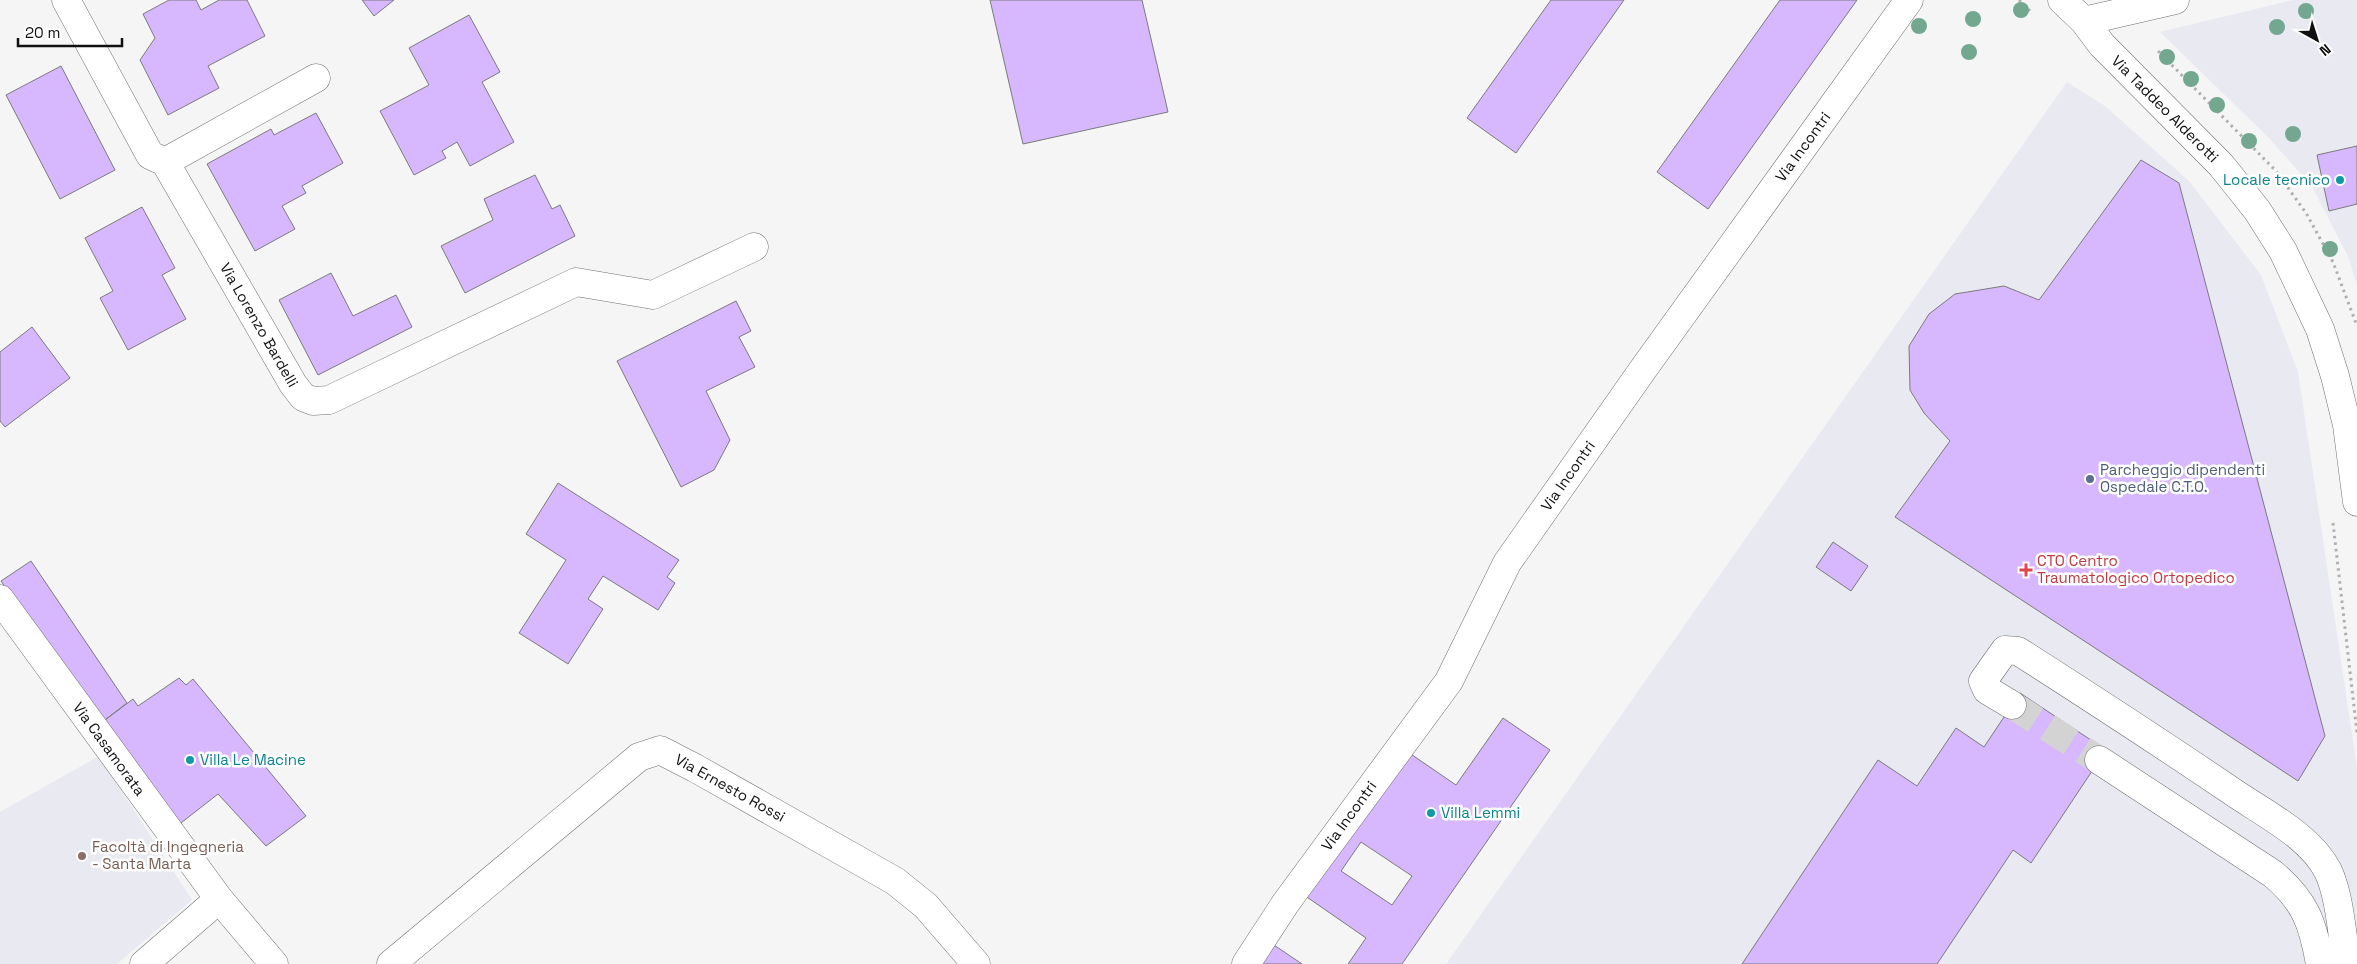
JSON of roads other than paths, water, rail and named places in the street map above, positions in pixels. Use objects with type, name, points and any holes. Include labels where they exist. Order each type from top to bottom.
[{"type":"street","name":"Via Lorenzo Bardelli","points":[[66,0],[150,154],[165,162],[292,384],[303,397],[313,401],[329,400],[576,282],[653,295],[754,247]]},
{"type":"street","name":"Via Incontri","points":[[1246,964],[1285,904],[1449,681],[1507,563],[1644,368],[1909,0]]},
{"type":"street","name":"Via Taddeo Alderotti","points":[[2062,0],[2084,21],[2102,45],[2221,165],[2257,210],[2283,251],[2320,330],[2335,376],[2347,425],[2357,502]]},
{"type":"street","points":[[2084,21],[2175,0]]},
{"type":"street","points":[[165,162],[316,78]]},
{"type":"street","name":"Via Casamorata","points":[[0,599],[219,899]]},
{"type":"street","points":[[2012,705],[1987,690],[1983,681],[2005,650],[2011,649],[2018,651],[2141,729],[2286,828],[2319,858],[2329,872],[2334,889],[2347,964]]},
{"type":"street","name":"Via Ernesto Rossi","points":[[391,964],[639,757],[660,750],[696,768],[895,881],[926,906],[976,964]]},
{"type":"street","points":[[2099,760],[2273,874],[2292,891],[2314,931],[2320,964]]},
{"type":"street","points":[[144,964],[219,899],[274,964]]},
{"type":"tunnel","points":[[2012,705],[2099,760]]},
{"type":"place","name":"Locale tecnico","points":[[2340,180]]},
{"type":"place","name":"Parcheggio dipendenti Ospedale C.T.O.","points":[[2090,479]]},
{"type":"place","name":"CTO Centro Traumatologico Ortopedico","points":[[2026,570]]},
{"type":"place","name":"Villa Le Macine","points":[[190,760]]},
{"type":"place","name":"Villa Lemmi","points":[[1431,813]]},
{"type":"place","name":"Facoltà di Ingegneria - Santa Marta","points":[[82,856]]}]
